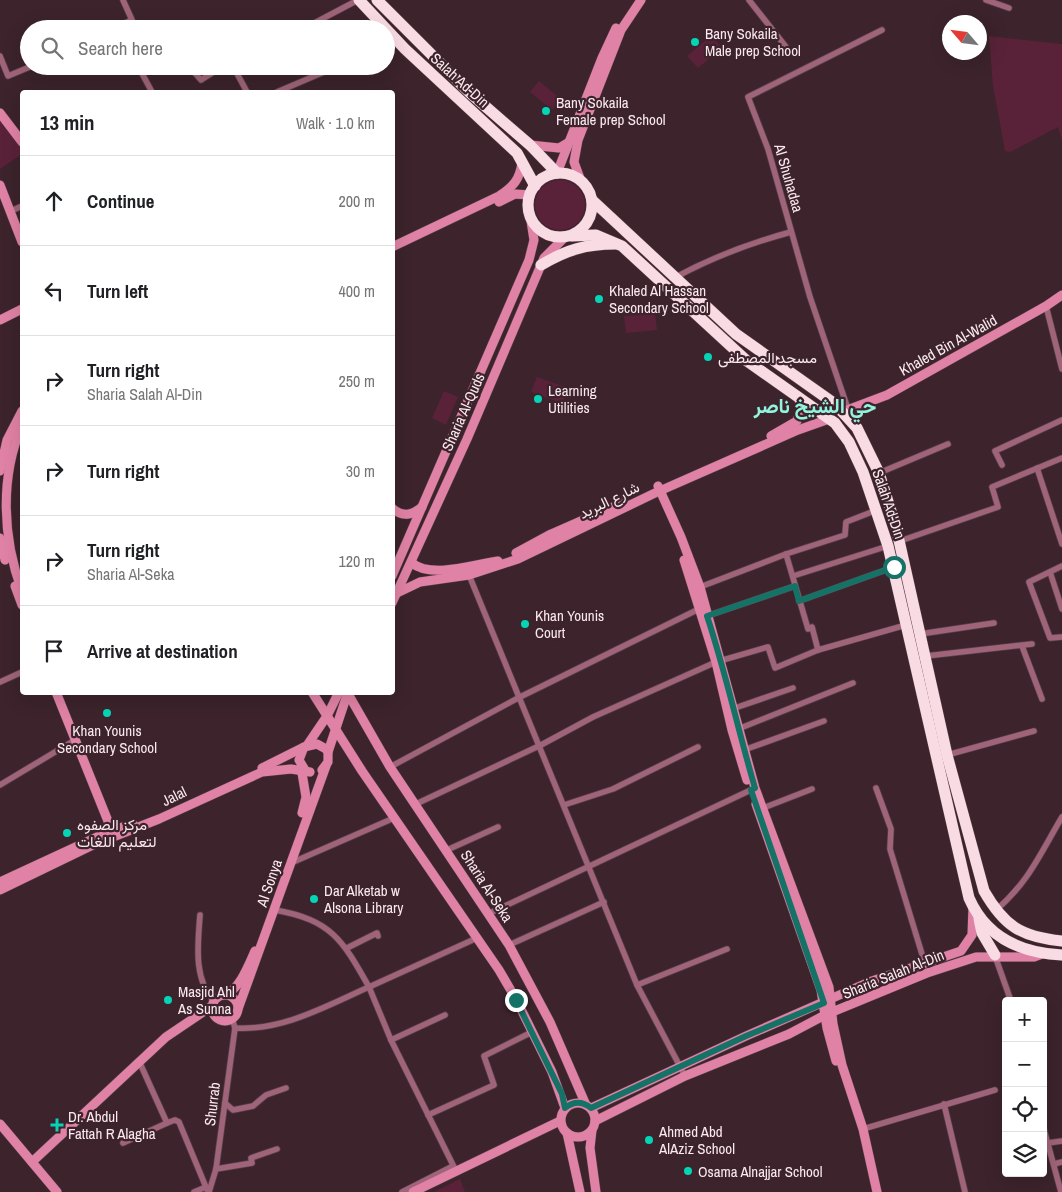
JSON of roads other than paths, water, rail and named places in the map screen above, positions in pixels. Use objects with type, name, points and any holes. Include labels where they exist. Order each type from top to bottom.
[{"type":"highway","name":"Salah Ad-Din","points":[[358,0],[375,20]]},
{"type":"highway","name":"Salah Ad-Din","points":[[377,0],[470,93],[530,146],[557,173]]},
{"type":"highway","name":"Salah Ad-Din","points":[[395,41],[503,138],[522,161],[532,191]]},
{"type":"highway","points":[[557,173],[572,175],[581,180],[587,186],[592,200],[592,212],[589,221],[579,232],[568,237],[550,236],[542,232],[536,226],[530,214],[532,191],[545,177],[557,173]]},
{"type":"highway","name":"Salah Ad-Din","points":[[592,200],[747,344],[845,410],[857,428],[879,473],[900,541],[947,755],[984,891],[995,911],[1013,927],[1029,934],[1062,941]]},
{"type":"highway","name":"Salah Ad-Din","points":[[568,237],[596,235],[619,244],[747,360],[829,419],[849,442],[877,510],[894,567],[967,891],[976,912],[991,931],[1007,942],[1043,954],[1062,955]]},
{"type":"highway","points":[[541,265],[572,249],[589,245],[619,244]]},
{"type":"highway","points":[[680,300],[689,289]]},
{"type":"highway","points":[[907,629],[912,638],[920,635]]},
{"type":"highway","points":[[976,912],[982,933],[995,955]]},
{"type":"main road","points":[[557,173],[602,58],[633,0]]},
{"type":"main road","points":[[581,180],[574,162],[578,140],[621,30],[641,0]]},
{"type":"main road","points":[[0,113],[20,139]]},
{"type":"main road","points":[[530,146],[558,148],[569,142]]},
{"type":"main road","points":[[395,246],[499,196],[513,187],[521,174],[522,161]]},
{"type":"main road","points":[[0,185],[3,198],[11,211],[20,236]]},
{"type":"main road","points":[[395,251],[515,194],[532,191]]},
{"type":"main road","name":"Sharia Al-Quds","points":[[395,569],[529,260],[534,240],[530,214]]},
{"type":"main road","name":"Sharia Al-Quds","points":[[395,597],[412,563],[541,265],[552,248],[568,237]]},
{"type":"main road","name":"Khaled Bin Al-Walid","points":[[845,410],[887,395],[1046,306],[1062,295]]},
{"type":"main road","points":[[0,320],[20,309]]},
{"type":"main road","name":"شارع البريد","points":[[397,593],[420,582],[469,575],[518,559],[657,490],[759,443],[798,420],[801,413],[798,396]]},
{"type":"main road","points":[[0,471],[1,456],[20,415]]},
{"type":"main road","name":"شارع البريد","points":[[412,563],[422,569],[442,569],[499,561],[551,534],[798,430],[829,419]]},
{"type":"main road","points":[[20,429],[8,462],[3,505],[6,539],[20,584]]},
{"type":"main road","points":[[657,490],[700,587],[702,608],[707,616],[719,661],[735,744],[753,789],[827,1002],[832,1051],[859,1131],[872,1192]]},
{"type":"main road","points":[[657,490],[702,608],[735,708],[753,789],[763,808],[828,988],[827,1002]]},
{"type":"main road","points":[[395,510],[406,515],[416,512],[424,505]]},
{"type":"main road","points":[[0,538],[0,545],[20,600]]},
{"type":"main road","points":[[57,695],[116,832]]},
{"type":"main road","points":[[63,695],[116,832]]},
{"type":"main road","points":[[314,695],[394,818],[477,938],[516,1000],[562,1094],[565,1108],[560,1121],[454,1168],[413,1192]]},
{"type":"main road","points":[[343,695],[299,755],[304,769],[318,772],[333,751],[342,746],[349,750]]},
{"type":"main road","points":[[327,759],[344,695]]},
{"type":"main road","name":"Sharia Al-Seka","points":[[346,695],[390,767],[490,913],[509,945],[550,1022],[589,1106]]},
{"type":"main road","points":[[306,746],[322,746],[327,759]]},
{"type":"main road","name":"Jalal","points":[[0,890],[116,832],[158,816],[306,746]]},
{"type":"main road","name":"Al Sonya","points":[[232,1018],[238,1008],[275,910],[327,759]]},
{"type":"main road","name":"Jalal","points":[[0,882],[262,772],[280,769],[304,769]]},
{"type":"main road","name":"Al Sonya","points":[[32,1162],[166,1037],[234,990],[254,953],[305,802],[304,769]]},
{"type":"main road","name":"Sharia Salah Al-Din","points":[[589,1106],[869,982],[948,957],[965,947],[970,940],[974,929],[976,912]]},
{"type":"main road","name":"Sharia Salah Al-Din","points":[[595,1121],[685,1076],[789,1034],[829,1014],[927,973],[976,957],[995,955],[1034,956],[1043,954]]},
{"type":"main road","points":[[225,995],[233,998],[238,1008]]},
{"type":"main road","points":[[213,1004],[217,1018],[224,1020],[232,1018]]},
{"type":"main road","points":[[829,1014],[842,1064],[863,1129],[877,1192]]},
{"type":"main road","points":[[565,1108],[575,1102],[589,1106],[595,1121],[590,1148],[596,1192]]},
{"type":"main road","points":[[560,1121],[566,1134],[580,1192]]},
{"type":"main road","points":[[0,1124],[4,1135],[32,1162],[57,1192]]},
{"type":"main road","points":[[566,1134],[577,1138],[592,1130]]},
{"type":"street","points":[[124,0],[132,20]]},
{"type":"street","points":[[320,20],[358,0]]},
{"type":"street","points":[[749,0],[786,47]]},
{"type":"street","points":[[986,0],[1009,8]]},
{"type":"street","name":"Al Shuhadaa","points":[[845,410],[810,297],[768,149],[748,97],[882,30]]},
{"type":"street","points":[[0,56],[8,76],[20,71]]},
{"type":"street","points":[[143,75],[151,90]]},
{"type":"street","points":[[196,75],[200,80],[208,75]]},
{"type":"street","points":[[238,75],[246,90]]},
{"type":"street","points":[[282,90],[317,75]]},
{"type":"street","points":[[11,211],[20,207]]},
{"type":"street","points":[[676,277],[701,263],[751,242],[791,232]]},
{"type":"street","points":[[1046,306],[1062,369]]},
{"type":"street","points":[[1002,465],[995,451],[1062,420]]},
{"type":"street","points":[[879,473],[948,444]]},
{"type":"street","points":[[900,541],[998,507],[992,487],[1062,458]]},
{"type":"street","points":[[1036,468],[1062,544]]},
{"type":"street","points":[[700,587],[786,554],[845,535],[846,522],[877,510]]},
{"type":"street","points":[[794,576],[888,546]]},
{"type":"street","points":[[786,554],[808,629],[812,627],[818,650]]},
{"type":"street","points":[[1062,566],[1029,582],[1050,638],[1062,637]]},
{"type":"street","points":[[799,601],[894,567]]},
{"type":"street","points":[[1050,572],[1062,608]]},
{"type":"street","points":[[469,575],[541,745],[587,865],[637,985],[685,1076]]},
{"type":"street","points":[[707,616],[795,586]]},
{"type":"street","points":[[390,767],[520,697],[702,608]]},
{"type":"street","points":[[920,635],[994,624]]},
{"type":"street","points":[[416,804],[541,745],[593,717],[719,661],[768,647],[775,668],[818,650],[907,629]]},
{"type":"street","points":[[926,656],[1032,644]]},
{"type":"street","points":[[1022,646],[1042,699]]},
{"type":"street","points":[[0,682],[20,673]]},
{"type":"street","points":[[738,728],[854,683]]},
{"type":"street","points":[[735,708],[793,688]]},
{"type":"street","points":[[744,750],[824,721]]},
{"type":"street","points":[[947,755],[1034,731]]},
{"type":"street","points":[[0,785],[75,740]]},
{"type":"street","points":[[564,805],[612,789],[698,747]]},
{"type":"street","points":[[876,788],[891,829],[890,849],[925,964]]},
{"type":"street","points":[[490,913],[587,865],[753,789]]},
{"type":"street","points":[[763,808],[812,789]]},
{"type":"street","points":[[995,911],[1013,896],[1032,872],[1062,817]]},
{"type":"street","points":[[291,863],[394,818]]},
{"type":"street","points":[[447,850],[498,827]]},
{"type":"street","points":[[509,945],[604,902]]},
{"type":"street","points":[[275,910],[302,916],[322,924],[347,948],[369,987],[391,1040],[454,1168],[402,1192]]},
{"type":"street","points":[[200,915],[196,959],[213,1004]]},
{"type":"street","points":[[347,948],[377,933],[378,936]]},
{"type":"street","points":[[235,1028],[269,1027],[295,1020],[477,938]]},
{"type":"street","points":[[637,985],[727,949]]},
{"type":"street","points":[[995,955],[1010,997]]},
{"type":"street","points":[[391,1040],[445,1015]]},
{"type":"street","name":"Shurrab","points":[[208,1190],[216,1169],[235,1028],[232,1018]]},
{"type":"street","points":[[428,1115],[494,1085],[484,1056],[532,1032]]},
{"type":"street","points":[[139,1061],[167,1123]]},
{"type":"street","points":[[225,1104],[233,1110],[254,1106],[266,1095],[286,1088]]},
{"type":"street","points":[[863,1129],[995,1090]]},
{"type":"street","points":[[944,1104],[965,1192]]},
{"type":"street","points":[[123,1143],[167,1123],[175,1120],[179,1122],[208,1190],[194,1192]]},
{"type":"street","points":[[1045,1132],[1061,1192]]},
{"type":"street","points":[[1048,1144],[1062,1141]]},
{"type":"street","points":[[216,1169],[252,1163],[251,1158],[277,1149]]},
{"type":"street","points":[[1054,1164],[1062,1162]]},
{"type":"place","name":"Bany Sokaila Male prep School","points":[[695,42]]},
{"type":"place","name":"Bany Sokaila Female prep School","points":[[546,111]]},
{"type":"place","name":"Khaled Al Hassan Secondary School","points":[[599,299]]},
{"type":"place","name":"مسجد المصطفى","points":[[708,357]]},
{"type":"place","name":"Learning Utilities","points":[[538,399]]},
{"type":"place","name":"Khan Younis Court","points":[[525,624]]},
{"type":"place","name":"Khan Younis Secondary School","points":[[107,713]]},
{"type":"place","name":"مركز الصفوه لتعليم اللغات","points":[[67,833]]},
{"type":"place","name":"Dar Alketab w Alsona Library","points":[[314,899]]},
{"type":"place","name":"Masjid Ahl As Sunna","points":[[168,1000]]},
{"type":"place","name":"Dr. Abdul Fattah R Alagha","points":[[57,1125]]},
{"type":"place","name":"Ahmed Abd AlAziz School","points":[[649,1140]]},
{"type":"place","name":"Osama Alnajjar School","points":[[688,1171]]},
{"type":"district","name":"حي الشيخ ناصر","points":[[815,405]]}]
